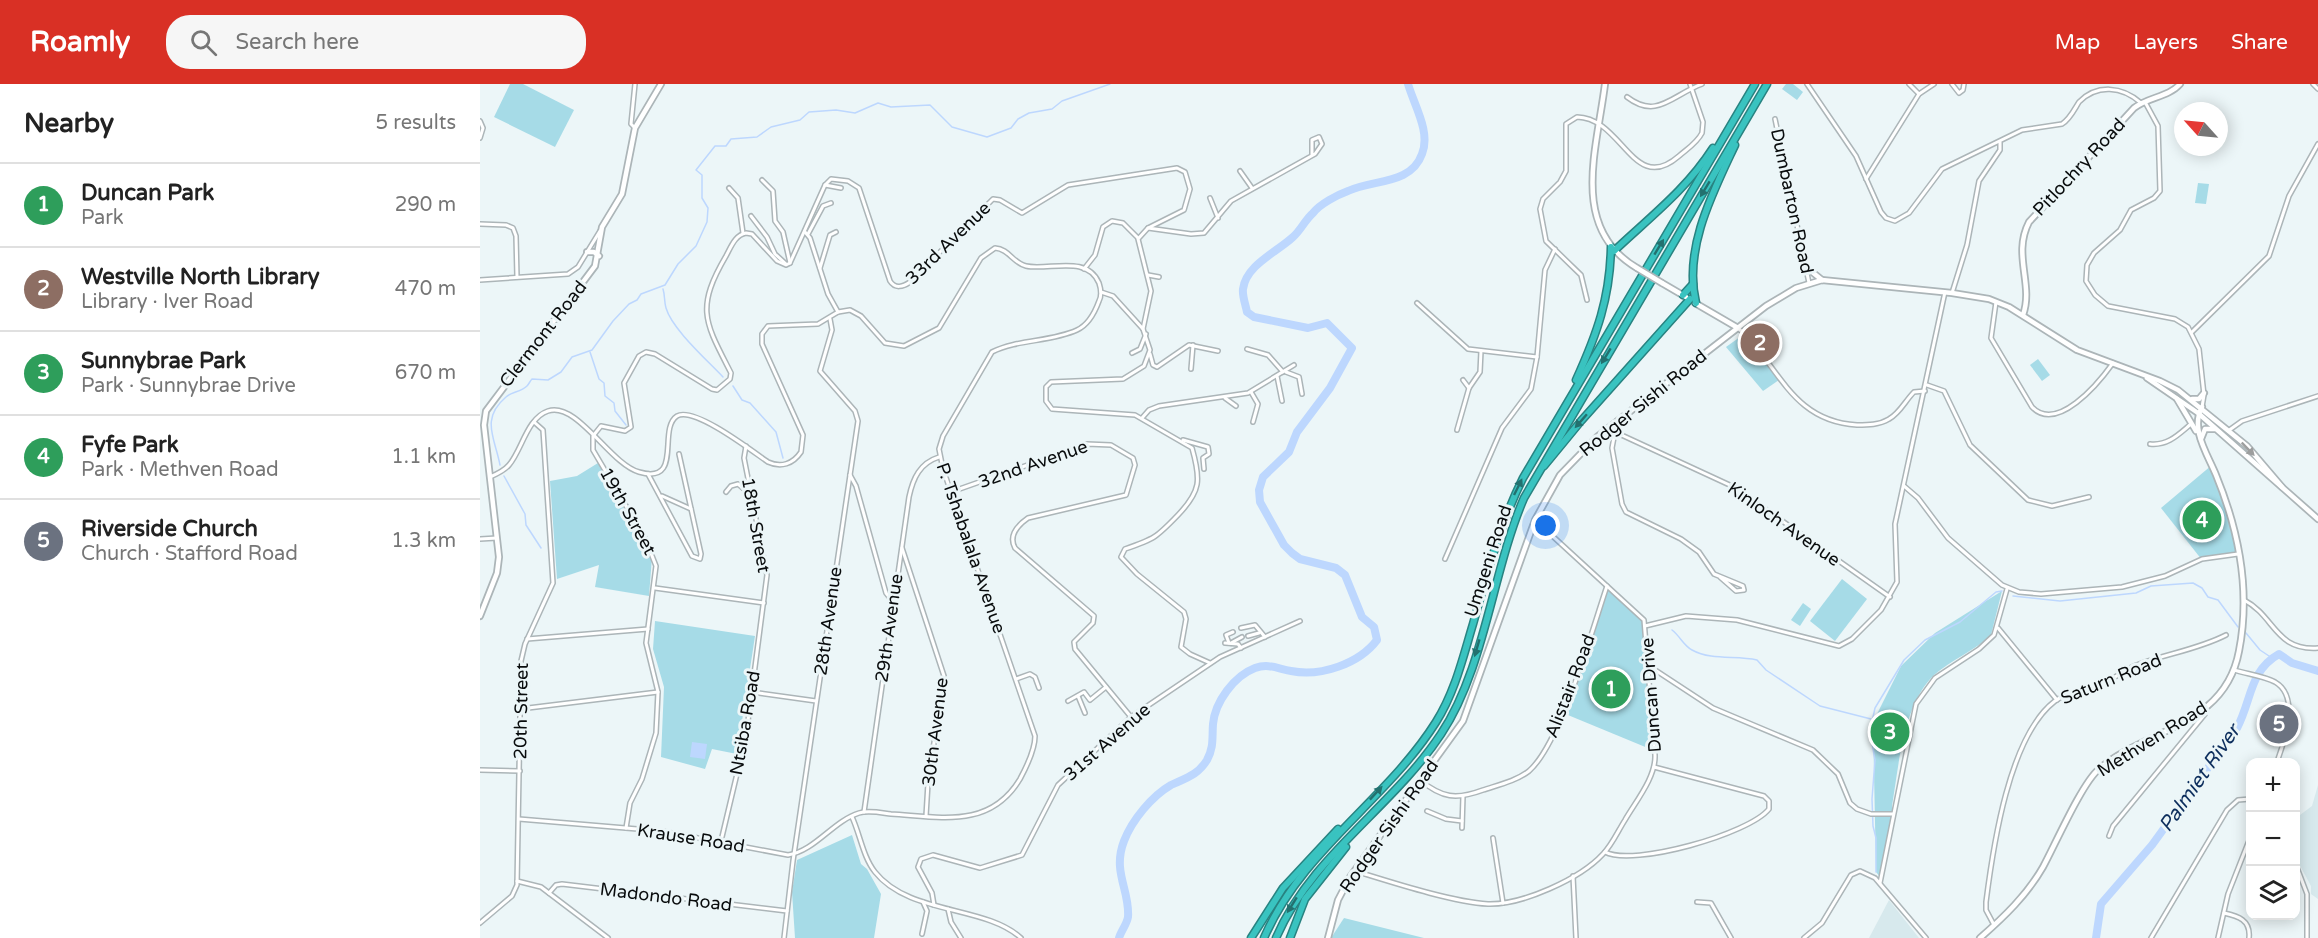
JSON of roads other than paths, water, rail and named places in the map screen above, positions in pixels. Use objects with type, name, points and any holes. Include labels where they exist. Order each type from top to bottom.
[{"type":"highway","points":[[1548,434],[1593,340],[1604,310],[1614,251],[1657,214],[1692,177],[1755,84]]},
{"type":"highway","name":"Umgeni Road","points":[[1264,938],[1291,890],[1419,746],[1443,709],[1458,674],[1505,516],[1523,477],[1755,84]]},
{"type":"highway","name":"Umgeni Road","points":[[1275,938],[1301,892],[1433,745],[1457,705],[1467,680],[1509,534],[1532,481],[1767,84]]},
{"type":"highway","points":[[1532,481],[1581,421],[1693,301],[1693,283],[1702,222],[1751,112]]},
{"type":"highway","points":[[1610,274],[1614,251]]},
{"type":"highway","points":[[1683,295],[1693,283]]},
{"type":"highway","points":[[1290,938],[1296,918],[1309,894],[1392,790]]},
{"type":"highway","points":[[1251,938],[1283,888],[1318,849],[1360,810]]},
{"type":"street","points":[[634,128],[631,124],[635,84]]},
{"type":"street","name":"Clermont Road","points":[[480,280],[568,274],[576,269],[622,194],[634,128],[661,84]]},
{"type":"street","points":[[1605,84],[1593,204],[1597,225],[1614,251],[1637,268],[1738,328],[1793,396],[1835,421],[1863,425],[1884,422],[1894,416],[1914,392],[1926,391]]},
{"type":"street","points":[[1626,97],[1640,106],[1650,108],[1691,86],[1702,84]]},
{"type":"street","points":[[1807,84],[1849,144],[1881,212],[1889,219],[1897,220],[1909,213],[1942,169],[2033,126],[2062,124],[2084,96],[2100,87],[2122,89],[2143,102],[2158,126],[2160,191],[2154,198],[2131,210],[2120,230],[2094,253],[2087,265],[2086,281],[2095,296],[2108,306],[2175,319],[2183,322],[2192,332],[2199,349],[2204,393],[2202,407],[2198,413]]},
{"type":"street","points":[[1909,84],[1919,94]]},
{"type":"street","points":[[1866,180],[1919,94],[1934,84]]},
{"type":"street","points":[[1952,84],[1959,93],[1964,90],[1964,84]]},
{"type":"street","name":"Pitlochry Road","points":[[2023,315],[2026,300],[2021,245],[2029,222],[2143,102],[2170,92],[2180,84]]},
{"type":"street","points":[[2313,84],[2318,89]]},
{"type":"street","points":[[1587,300],[1581,275],[1545,237],[1540,206],[1566,171],[1566,124],[1580,117],[1600,126],[1622,143],[1642,166],[1651,169],[1663,168],[1697,141],[1702,133],[1703,122],[1691,86]]},
{"type":"street","name":"Dumbarton Road","points":[[1775,119],[1809,283]]},
{"type":"street","points":[[480,121],[483,128],[480,138]]},
{"type":"street","points":[[1148,228],[1200,234],[1218,218],[1231,201],[1312,155],[1321,147],[1319,138],[1312,140],[1312,155]]},
{"type":"street","points":[[1952,293],[1967,245],[1978,181],[2000,150],[2000,142]]},
{"type":"street","points":[[2192,332],[2269,256],[2289,196],[2318,144]]},
{"type":"street","name":"33rd Avenue","points":[[825,185],[829,179],[837,178],[848,181],[859,188],[890,281],[897,286],[904,286],[910,282],[993,199],[1000,200],[1022,213],[1068,185],[1180,169],[1185,172],[1190,186],[1185,208],[1148,228],[1138,238]]},
{"type":"street","points":[[1240,171],[1252,189]]},
{"type":"street","points":[[762,180],[773,191],[775,221],[783,232],[789,264]]},
{"type":"street","points":[[838,312],[828,294],[806,233],[825,185],[841,188]]},
{"type":"street","points":[[729,188],[738,198],[743,233]]},
{"type":"street","points":[[1210,198],[1218,218]]},
{"type":"street","points":[[789,264],[823,206],[831,203]]},
{"type":"street","points":[[751,216],[767,237],[775,254],[789,264]]},
{"type":"street","points":[[1084,269],[1095,255],[1103,227],[1112,221],[1123,223],[1138,238],[1148,275],[1151,296],[1143,329]]},
{"type":"street","points":[[480,224],[506,225],[513,228],[516,236],[517,277]]},
{"type":"street","name":"Clermont Road","points":[[480,616],[497,573],[497,538],[482,419],[490,403],[593,270],[599,256],[602,228]]},
{"type":"street","points":[[819,270],[830,235],[836,232]]},
{"type":"street","points":[[743,233],[752,234],[777,261],[789,264]]},
{"type":"street","points":[[593,436],[601,426],[625,431],[631,427],[624,382],[643,353],[655,354],[714,390],[720,389],[730,379],[731,372],[708,328],[706,315],[710,289],[717,272],[736,240],[743,233]]},
{"type":"street","points":[[490,477],[509,466],[534,422],[545,412],[562,410],[628,468],[648,474],[658,471],[666,462],[670,424],[680,415],[694,416],[776,465],[794,461],[801,452],[802,432],[764,350],[762,334],[772,324],[811,325],[846,310],[858,313],[882,340],[901,346],[939,328],[981,258],[992,249],[1004,250],[1017,262],[1028,267],[1061,265],[1084,269],[1096,277],[1101,292],[1113,296],[1143,329],[1149,339],[1149,354],[1153,365],[1161,366],[1184,346],[1192,345],[1218,351]]},
{"type":"street","points":[[1445,559],[1502,428],[1533,384],[1545,270],[1554,249]]},
{"type":"street","points":[[587,252],[594,252],[599,256]]},
{"type":"street","points":[[1806,267],[1822,280]]},
{"type":"street","points":[[1148,275],[1159,277]]},
{"type":"street","name":"Rodger Sishi Road","points":[[1328,938],[1338,900],[1354,871],[1450,741],[1467,713],[1535,520],[1560,475],[1581,450],[1609,426],[1777,299],[1809,283],[1822,280],[1945,292],[1996,302],[2023,315],[2069,346],[2166,384],[2190,398],[2247,446],[2282,487]]},
{"type":"street","name":"P. Tshabalala Avenue","points":[[852,817],[864,812],[957,817],[993,808],[1004,800],[1016,786],[1030,757],[1035,739],[939,457],[939,446],[992,352],[1006,346],[1078,330],[1091,316],[1101,292]]},
{"type":"street","points":[[1646,626],[1680,617],[1717,618],[1757,623],[1821,644],[1839,646],[1856,636],[1890,597],[1898,579],[1894,530],[1926,391],[1945,292]]},
{"type":"street","points":[[1996,302],[1991,338],[2032,406],[2040,414],[2053,416],[2061,414],[2073,405],[2113,363]]},
{"type":"street","points":[[1417,303],[1463,346],[1481,351],[1537,357]]},
{"type":"street","name":"28th Avenue","points":[[784,938],[858,417],[820,369],[832,330],[829,319]]},
{"type":"street","points":[[1132,353],[1140,349],[1146,334]]},
{"type":"street","points":[[1191,369],[1192,345]]},
{"type":"street","points":[[1247,349],[1268,355],[1284,372],[1299,377],[1302,394]]},
{"type":"street","points":[[1457,430],[1469,388],[1479,375],[1481,351]]},
{"type":"street","points":[[1149,354],[1144,366],[1123,379],[1051,382],[1045,390],[1046,404],[1052,409],[1124,413],[1142,418],[1182,440],[1208,447],[1208,456],[1203,458],[1204,469]]},
{"type":"street","points":[[1142,418],[1149,410],[1160,406],[1251,392],[1294,365]]},
{"type":"street","points":[[1277,376],[1282,401]]},
{"type":"street","name":"Rodger Sishi Road","points":[[2144,376],[2198,413],[2318,519]]},
{"type":"street","points":[[1463,380],[1469,388]]},
{"type":"street","points":[[1927,385],[1944,391],[1970,445],[2028,500],[2052,506],[2089,497]]},
{"type":"street","points":[[1251,392],[1258,404],[1253,422]]},
{"type":"street","points":[[2190,398],[2199,399],[2204,393]]},
{"type":"street","points":[[2175,396],[2200,437],[2205,429],[2215,429]]},
{"type":"street","points":[[2224,436],[2242,421],[2318,396]]},
{"type":"street","points":[[1223,397],[1236,406]]},
{"type":"street","name":"Methven Road","points":[[1980,938],[2030,888],[2095,773],[2206,707],[2223,690],[2234,670],[2241,644],[2244,600],[2240,554],[2230,512],[2196,424],[2198,413]]},
{"type":"street","name":"20th Street","points":[[517,881],[521,661],[527,639],[551,590],[553,579],[543,430],[534,422]]},
{"type":"street","points":[[2150,444],[2161,445],[2191,423]]},
{"type":"street","name":"Kinloch Avenue","points":[[1609,426],[1615,432],[1734,487],[1890,597]]},
{"type":"street","points":[[1615,432],[1612,448],[1624,510],[1634,518],[1689,544],[1702,556],[1712,572],[1738,592],[1744,590],[1742,585],[1720,577]]},
{"type":"street","name":"19th Street","points":[[593,436],[593,450],[654,556],[657,566],[647,647],[658,692],[654,744],[642,779],[630,803],[626,828]]},
{"type":"street","points":[[1182,440],[1193,452],[1198,482],[1195,496],[1159,536],[1125,549],[1121,557],[1137,574],[1184,612],[1186,619],[1181,647],[1210,663]]},
{"type":"street","name":"32nd Avenue","points":[[951,492],[1087,444],[1111,445],[1133,459],[1135,465],[1126,495],[1028,518],[1017,528],[1012,538],[1015,548],[1094,616],[1093,623],[1076,640],[1074,646],[1131,717]]},
{"type":"street","name":"18th Street","points":[[746,446],[744,455],[766,571],[764,603]]},
{"type":"street","points":[[648,474],[692,556],[698,559],[701,554],[679,454]]},
{"type":"street","name":"29th Avenue","points":[[864,812],[893,602],[912,485],[925,463],[939,457]]},
{"type":"street","points":[[850,475],[856,486],[886,593],[893,602]]},
{"type":"street","points":[[726,492],[730,486],[738,484],[752,495]]},
{"type":"street","points":[[1904,486],[1918,498],[1948,538],[2007,588],[2041,594],[2121,587],[2165,576],[2202,559],[2240,554]]},
{"type":"street","points":[[660,495],[692,510]]},
{"type":"street","name":"Duncan Drive","points":[[1354,871],[1469,901],[1503,903],[1523,898],[1574,876],[1605,852],[1654,767],[1646,626],[1639,614],[1535,520]]},
{"type":"street","points":[[480,539],[497,538]]},
{"type":"street","name":"30th Avenue","points":[[902,547],[944,675],[928,783],[926,816]]},
{"type":"street","name":"Alistair Road","points":[[1420,780],[1443,796],[1463,796],[1520,777],[1539,760],[1563,713],[1607,586]]},
{"type":"street","points":[[655,588],[764,603]]},
{"type":"street","points":[[1880,883],[1911,721],[1918,701],[1935,678],[1984,646],[1998,628],[2007,588]]},
{"type":"street","points":[[2244,600],[2291,645],[2301,649],[2318,648]]},
{"type":"street","name":"Ntsiba Road","points":[[721,841],[743,753],[764,603]]},
{"type":"street","name":"31st Avenue","points":[[934,905],[932,893],[918,867],[921,859],[933,855],[980,868],[1022,855],[1058,784],[1131,717],[1210,663],[1300,621]]},
{"type":"street","points":[[1241,628],[1255,625],[1259,633],[1265,637]]},
{"type":"street","points":[[527,639],[648,628]]},
{"type":"street","points":[[1998,628],[2057,700]]},
{"type":"street","points":[[1228,643],[1226,635],[1233,632]]},
{"type":"street","points":[[1248,636],[1259,633]]},
{"type":"street","name":"Saturn Road","points":[[1994,925],[1986,910],[1986,902],[2009,780],[2030,732],[2057,700],[2101,684],[2136,665],[2226,636]]},
{"type":"street","points":[[1228,643],[1242,638]]},
{"type":"street","points":[[1228,643],[1238,644],[1241,648]]},
{"type":"street","points":[[1649,666],[1718,710],[1813,750],[1838,774],[1850,803],[1857,809],[1871,814],[1893,814]]},
{"type":"street","points":[[2234,670],[2280,685],[2287,697],[2287,728],[2278,758]]},
{"type":"street","points":[[1016,679],[1030,674],[1035,678],[1039,688]]},
{"type":"street","points":[[1068,701],[1085,693],[1090,700],[1106,687]]},
{"type":"street","points":[[520,709],[658,692]]},
{"type":"street","points":[[752,692],[816,702]]},
{"type":"street","points":[[1078,696],[1084,713]]},
{"type":"street","points":[[2109,836],[2113,826],[2205,714],[2206,707]]},
{"type":"street","points":[[1605,852],[1623,856],[1696,846],[1758,818],[1769,809],[1769,801],[1760,795],[1654,767]]},
{"type":"street","points":[[480,770],[520,771]]},
{"type":"street","points":[[1462,828],[1463,796]]},
{"type":"street","points":[[2151,938],[2227,810],[2235,802],[2246,800]]},
{"type":"street","points":[[1427,811],[1446,819],[1462,821]]},
{"type":"street","points":[[795,854],[852,817],[875,873],[896,889],[923,902],[1005,927],[1021,938]]},
{"type":"street","name":"Krause Road","points":[[519,819],[626,828],[721,841],[783,854],[795,854]]},
{"type":"street","points":[[1493,838],[1503,903]]},
{"type":"street","points":[[2218,938],[2228,894],[2246,848]]},
{"type":"street","points":[[2295,866],[2306,890],[2307,938]]},
{"type":"street","points":[[1804,938],[1822,923],[1854,873],[1868,873],[1880,883],[1926,938]]},
{"type":"street","points":[[1574,876],[1576,938]]},
{"type":"street","points":[[480,924],[512,896],[517,881],[536,884],[608,938]]},
{"type":"street","name":"Madondo Road","points":[[549,893],[556,885],[562,884],[787,911]]},
{"type":"street","points":[[922,933],[927,911],[923,902]]},
{"type":"street","points":[[1697,902],[1711,903],[1731,938]]},
{"type":"street","points":[[948,909],[951,922],[960,938]]},
{"type":"street","points":[[2224,913],[2239,917],[2246,922],[2249,938]]},
{"type":"waterway","points":[[500,465],[491,429],[493,413],[498,405],[508,395],[525,388],[532,379],[548,380],[561,372],[572,357],[592,350],[613,321],[629,304],[637,300],[641,294],[665,285],[678,264],[696,246],[707,222],[708,208],[702,198],[702,175],[696,170],[715,146],[726,146],[731,139],[757,137],[771,127],[800,120],[809,112],[836,110],[855,113],[878,103],[891,107],[930,105],[952,127],[987,137],[1011,128],[1018,119],[1029,113],[1052,109],[1062,101],[1110,84]]},
{"type":"waterway","points":[[1119,938],[1128,917],[1120,862],[1124,841],[1137,817],[1157,795],[1200,769],[1207,760],[1211,751],[1217,707],[1233,683],[1247,672],[1260,667],[1269,666],[1302,672],[1338,667],[1360,656],[1377,640],[1374,627],[1362,617],[1345,575],[1336,568],[1300,559],[1292,553],[1284,545],[1260,502],[1259,490],[1263,477],[1289,452],[1297,432],[1330,388],[1352,348],[1327,323],[1308,328],[1254,317],[1247,312],[1243,292],[1245,280],[1256,266],[1293,237],[1320,206],[1358,187],[1400,176],[1417,164],[1424,146],[1423,128],[1408,84]]},
{"type":"waterway","points":[[663,289],[666,308],[675,325],[723,377]]},
{"type":"waterway","points":[[590,352],[599,379],[604,383],[605,396],[614,403],[615,411],[626,425]]},
{"type":"waterway","points":[[733,386],[742,400],[750,403],[776,432],[783,458]]},
{"type":"waterway","points":[[504,476],[525,514],[526,525],[541,548]]},
{"type":"waterway","points":[[2013,596],[2060,601],[2136,593],[2151,586],[2193,583],[2202,588],[2208,597],[2218,600],[2238,627]]},
{"type":"waterway","points":[[1876,872],[1876,838],[1872,799],[1875,760],[1870,731],[1875,708],[1904,660],[1925,640],[1960,622],[1996,592],[2002,591]]},
{"type":"waterway","points":[[1672,630],[1692,650],[1708,656],[1757,660],[1766,670],[1820,706],[1871,719]]},
{"type":"waterway","points":[[2246,633],[2260,650],[2272,658]]},
{"type":"waterway","name":"Palmiet River","points":[[2096,938],[2101,904],[2152,845],[2237,728],[2252,687],[2262,669],[2279,654],[2292,663],[2318,671]]},
{"type":"place","name":"Westville North Library","points":[[1760,343]]},
{"type":"place","name":"Fyfe Park","points":[[2202,520]]},
{"type":"place","name":"Duncan Park","points":[[1611,689]]},
{"type":"place","name":"Riverside Church","points":[[2279,724]]},
{"type":"place","name":"Sunnybrae Park","points":[[1890,732]]}]
